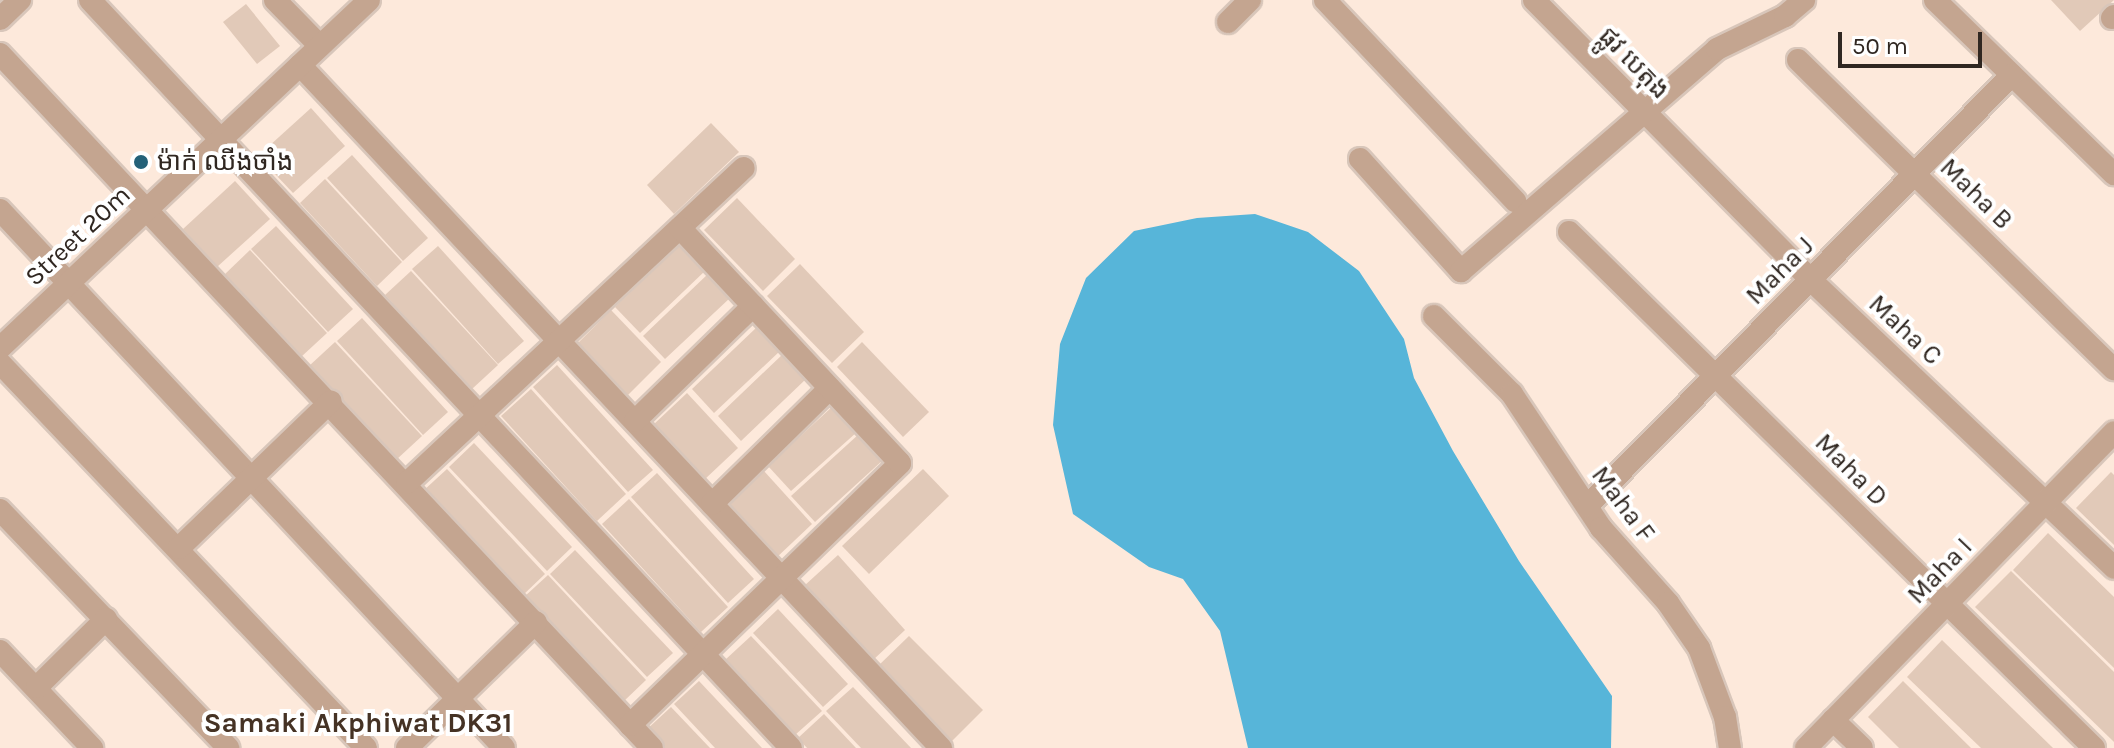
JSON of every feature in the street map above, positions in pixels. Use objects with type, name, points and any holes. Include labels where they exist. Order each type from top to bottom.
[{"type":"street","points":[[0,19],[20,0]]},
{"type":"street","points":[[90,0],[791,748]]},
{"type":"street","points":[[275,0],[320,46]]},
{"type":"street","name":"Street 20m","points":[[0,348],[369,0]]},
{"type":"street","points":[[1228,22],[1250,0]]},
{"type":"street","points":[[1325,0],[1515,201]]},
{"type":"street","name":"ផ្លូវ បេតុង","points":[[1534,0],[1660,131]]},
{"type":"street","points":[[1360,159],[1461,271],[1717,49],[1778,8],[1804,0]]},
{"type":"street","points":[[1935,0],[2114,174]]},
{"type":"street","points":[[0,54],[331,401],[652,748]]},
{"type":"street","name":"Maha B","points":[[1798,60],[2114,369]]},
{"type":"street","points":[[300,65],[941,748]]},
{"type":"street","name":"Maha J","points":[[1587,506],[2012,75]]},
{"type":"street","name":"Maha C","points":[[1660,131],[1811,280],[2114,568]]},
{"type":"street","points":[[407,483],[744,168]]},
{"type":"street","points":[[0,210],[504,748]]},
{"type":"street","points":[[630,725],[900,463],[680,228]]},
{"type":"street","name":"Maha D","points":[[1569,232],[2094,748]]},
{"type":"street","points":[[635,421],[753,306]]},
{"type":"street","name":"Maha F","points":[[1434,316],[1512,394],[1587,506],[1699,648],[1725,717],[1730,748]]},
{"type":"street","points":[[0,363],[366,748]]},
{"type":"street","points":[[712,504],[830,388]]},
{"type":"street","points":[[179,548],[331,401]]},
{"type":"street","name":"Maha I","points":[[1806,748],[2114,432]]},
{"type":"street","points":[[0,510],[228,748]]},
{"type":"street","points":[[37,687],[106,619]]},
{"type":"street","points":[[407,748],[536,622]]},
{"type":"street","points":[[0,651],[92,748]]},
{"type":"street","points":[[1833,720],[1862,748]]},
{"type":"water","points":[[1255,214],[1308,232],[1359,271],[1404,339],[1414,378],[1453,451],[1519,561],[1612,696],[1611,748],[1248,748],[1220,631],[1183,579],[1149,567],[1073,514],[1053,425],[1060,344],[1086,278],[1134,231],[1197,218]]},
{"type":"building","points":[[2051,0],[2114,0],[2080,31]]},
{"type":"building","points":[[246,4],[280,46],[257,64],[223,22]]},
{"type":"building","points":[[311,108],[345,146],[293,193],[258,156]]},
{"type":"building","points":[[711,123],[739,152],[674,214],[647,185]]},
{"type":"building","points":[[352,155],[428,238],[403,261],[327,178]]},
{"type":"building","points":[[325,179],[402,262],[377,286],[300,203]]},
{"type":"building","points":[[235,181],[270,219],[217,267],[183,229]]},
{"type":"building","points":[[737,198],[795,259],[763,291],[704,230]]},
{"type":"building","points":[[276,226],[353,309],[328,332],[251,249]]},
{"type":"building","points":[[681,244],[706,270],[640,333],[615,307]]},
{"type":"building","points":[[438,246],[524,341],[498,364],[412,269]]},
{"type":"building","points":[[250,250],[327,333],[301,357],[224,275]]},
{"type":"building","points":[[800,264],[864,332],[832,363],[767,296]]},
{"type":"building","points":[[411,271],[498,365],[472,389],[385,295]]},
{"type":"building","points":[[709,273],[731,297],[665,359],[643,336]]},
{"type":"building","points":[[611,310],[661,362],[628,395],[577,344]]},
{"type":"building","points":[[362,318],[448,412],[423,435],[337,341]]},
{"type":"building","points":[[757,327],[780,351],[714,413],[692,389]]},
{"type":"building","points":[[335,342],[422,436],[396,460],[309,366]]},
{"type":"building","points":[[862,342],[929,412],[903,437],[837,367]]},
{"type":"building","points":[[783,354],[806,379],[741,441],[718,416]]},
{"type":"building","points":[[557,365],[653,470],[628,492],[533,387]]},
{"type":"building","points":[[531,389],[626,494],[597,521],[501,416]]},
{"type":"building","points":[[687,393],[738,448],[704,480],[653,425]]},
{"type":"building","points":[[833,406],[857,432],[791,491],[768,466]]},
{"type":"building","points":[[859,434],[883,460],[815,522],[791,496]]},
{"type":"building","points":[[474,443],[572,547],[547,571],[449,467]]},
{"type":"building","points":[[447,469],[545,574],[522,596],[423,491]]},
{"type":"building","points":[[923,469],[949,496],[869,574],[842,546]]},
{"type":"building","points":[[764,471],[812,524],[775,559],[726,506]]},
{"type":"building","points":[[2111,472],[2114,475],[2114,545],[2076,508]]},
{"type":"building","points":[[657,473],[754,579],[728,603],[631,497]]},
{"type":"building","points":[[629,499],[728,607],[701,632],[602,524]]},
{"type":"building","points":[[2048,533],[2114,597],[2114,668],[2013,570]]},
{"type":"building","points":[[575,550],[673,653],[647,677],[550,574]]},
{"type":"building","points":[[838,555],[905,630],[872,661],[804,586]]},
{"type":"building","points":[[2011,571],[2114,672],[2114,742],[1975,607]]},
{"type":"building","points":[[548,575],[646,680],[623,702],[524,597]]},
{"type":"building","points":[[778,609],[848,684],[823,707],[753,633]]},
{"type":"building","points":[[751,636],[822,711],[795,735],[725,660]]},
{"type":"building","points":[[909,636],[983,710],[951,742],[877,667]]},
{"type":"building","points":[[1942,640],[2053,748],[1981,748],[1907,677]]},
{"type":"building","points":[[699,681],[762,748],[715,748],[674,704]]},
{"type":"building","points":[[1903,681],[1971,748],[1899,748],[1868,717]]},
{"type":"building","points":[[853,687],[911,748],[861,748],[826,711]]},
{"type":"building","points":[[671,707],[710,748],[661,748],[645,731]]},
{"type":"building","points":[[824,714],[856,748],[807,748],[798,738]]},
{"type":"place","name":"ម៉ាក់ ឈីងចាំង","points":[[141,162]]},
{"type":"district","name":"Samaki Akphiwat DK31","points":[[358,723]]}]
